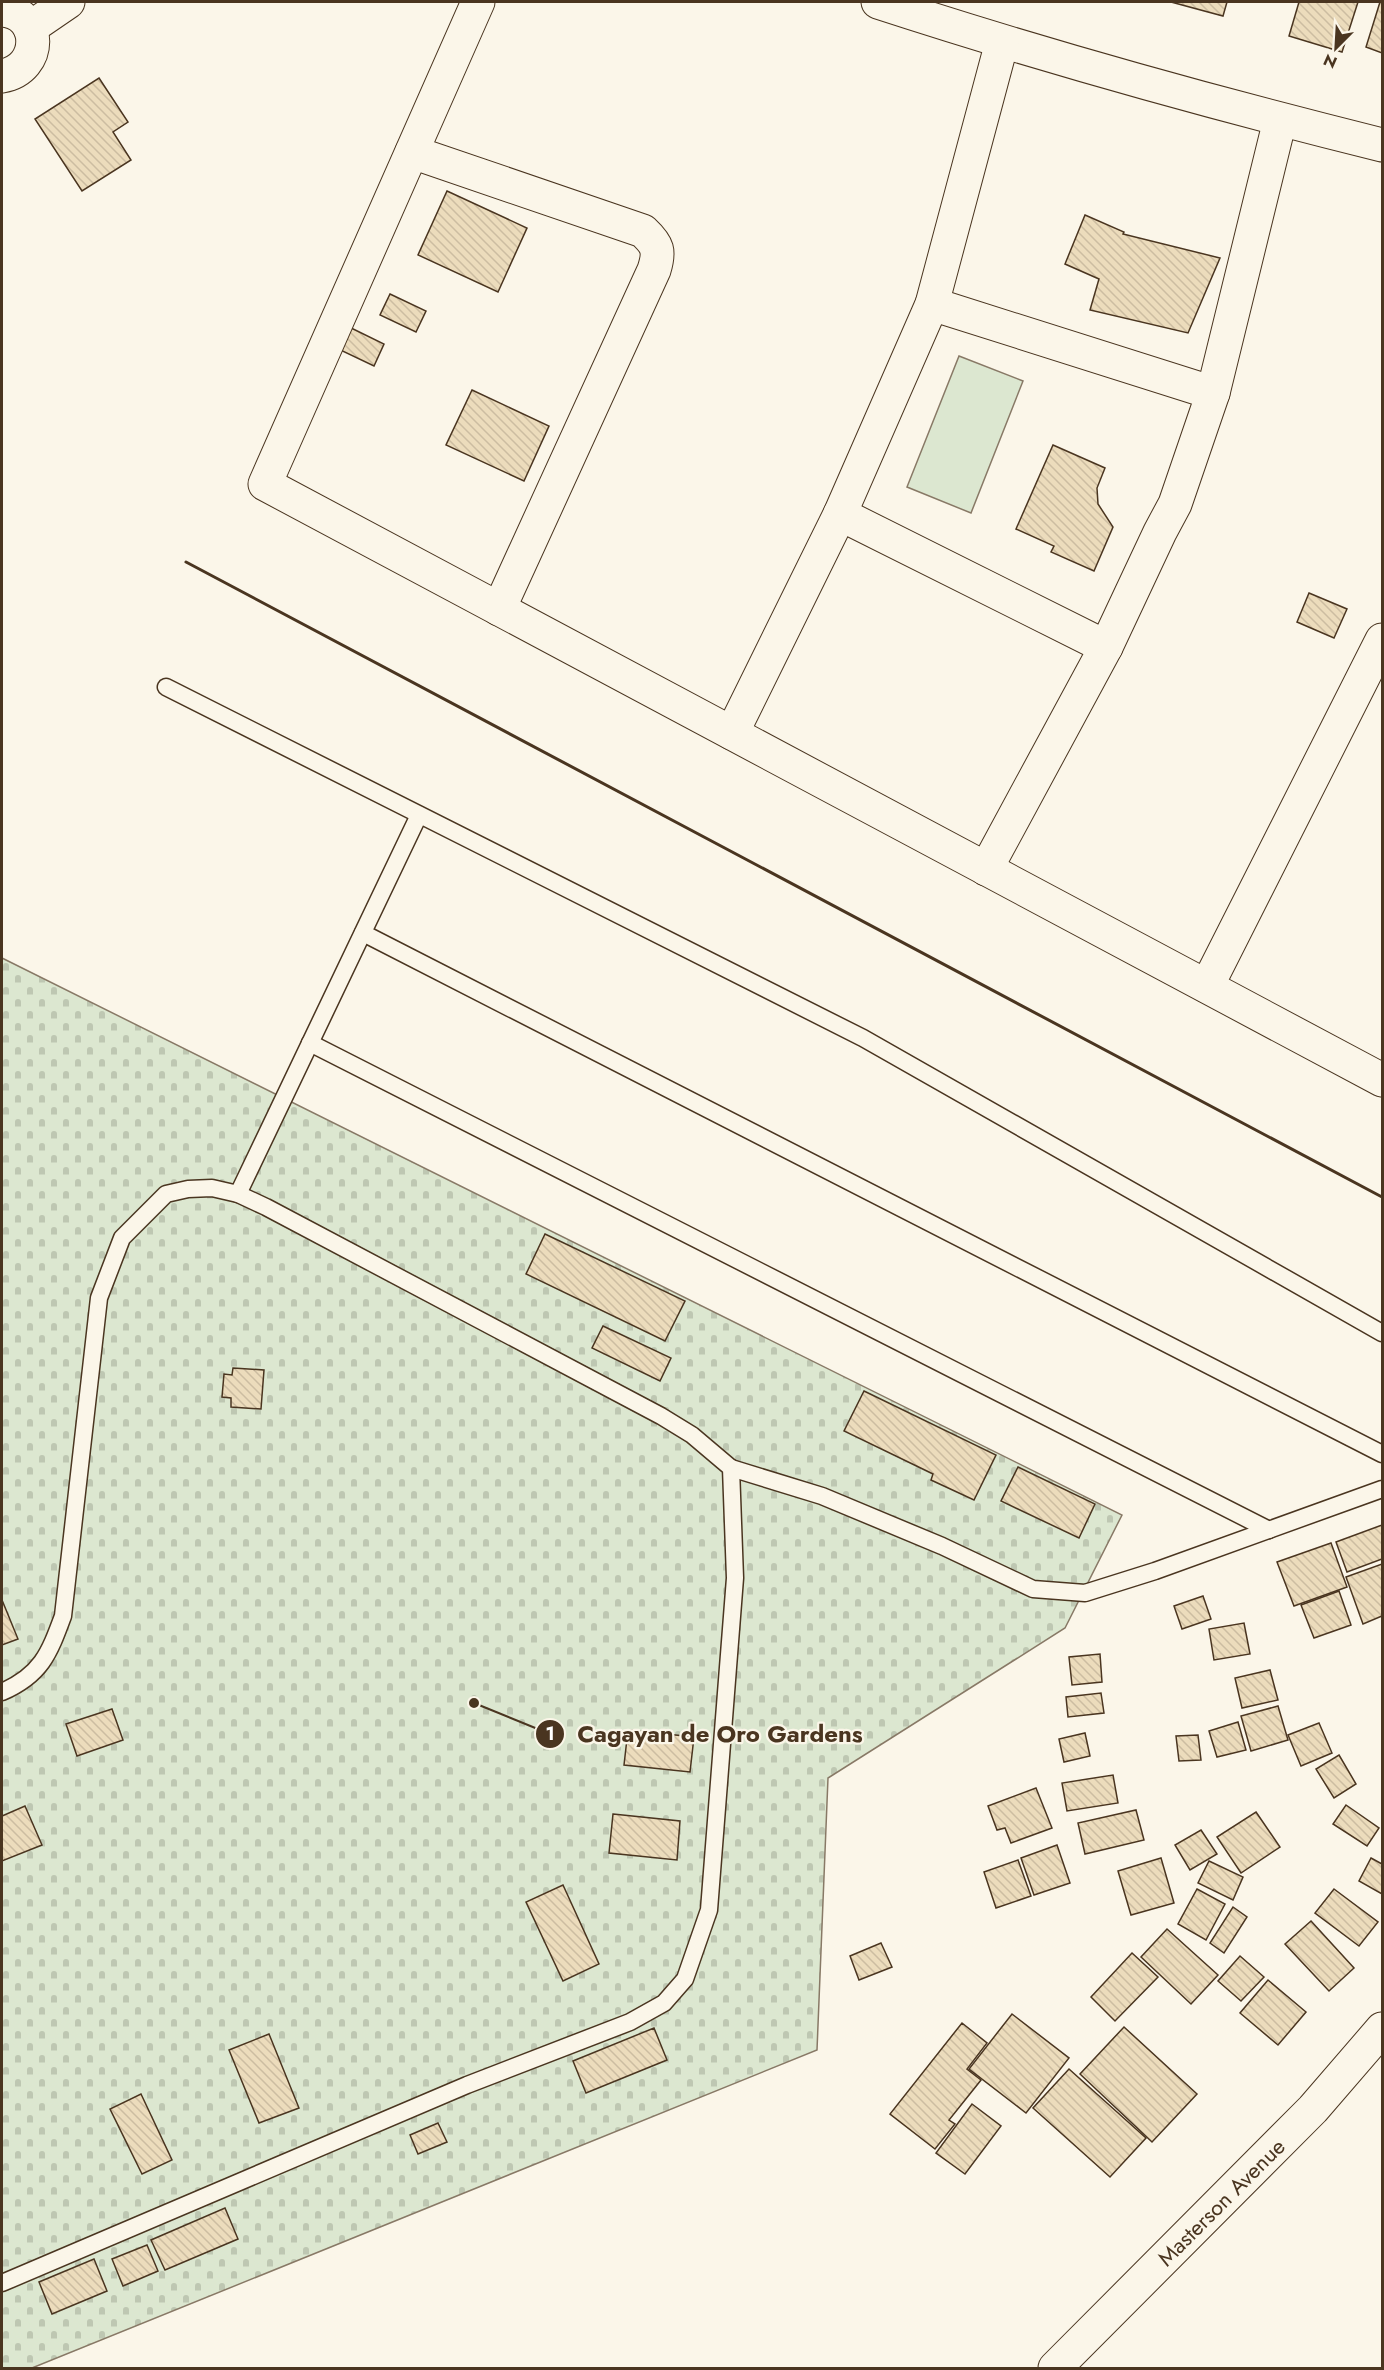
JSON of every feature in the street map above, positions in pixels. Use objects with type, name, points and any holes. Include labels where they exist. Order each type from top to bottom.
[{"type":"street","points":[[30,28],[68,2]]},
{"type":"street","points":[[478,2],[265,484],[1383,1080]]},
{"type":"street","points":[[878,2],[1002,42],[1280,120],[1383,144]]},
{"type":"street","points":[[2,10],[19,16],[30,28],[33,44],[29,59],[18,71],[2,76]]},
{"type":"street","points":[[732,733],[840,514],[932,304],[1002,42]]},
{"type":"street","points":[[986,869],[1106,646],[1175,504],[1213,393],[1280,120]]},
{"type":"street","points":[[412,152],[643,231],[655,242],[658,257],[650,281],[499,609]]},
{"type":"street","points":[[932,304],[1213,393]]},
{"type":"street","points":[[840,514],[1106,646]]},
{"type":"street","points":[[1207,986],[1383,640]]},
{"type":"street","name":"Masterson Avenue","points":[[1055,2368],[1313,2109],[1383,2029]]},
{"type":"lane","points":[[166,687],[863,1038],[1383,1333]]},
{"type":"lane","points":[[238,1194],[419,815]]},
{"type":"lane","points":[[363,933],[1383,1454]]},
{"type":"lane","points":[[310,1043],[1269,1530]]},
{"type":"lane","points":[[2,1692],[33,1674],[51,1648],[63,1616],[99,1298],[122,1238],[166,1194],[188,1189],[212,1188],[238,1194],[661,1416],[692,1435],[731,1468],[822,1496],[942,1546],[1033,1589],[1085,1593],[1155,1571],[1383,1489]]},
{"type":"lane","points":[[2,2283],[456,2090],[630,2022],[664,2003],[685,1979],[709,1910],[735,1578],[731,1468]]},
{"type":"green space","points":[[959,356],[1023,381],[971,513],[907,487]]},
{"type":"green space","points":[[2,958],[1122,1515],[1065,1628],[828,1778],[817,2050],[32,2368],[2,2368]]},
{"type":"building","points":[[1171,2],[1227,2],[1223,16]]},
{"type":"building","points":[[1299,2],[1358,2],[1342,52],[1289,36]]},
{"type":"building","points":[[1380,2],[1382,2],[1382,53],[1366,47]]},
{"type":"building","points":[[99,78],[128,122],[113,132],[131,160],[82,191],[35,119]]},
{"type":"building","points":[[447,191],[527,228],[498,292],[418,255]]},
{"type":"building","points":[[1085,215],[1124,232],[1123,234],[1220,258],[1188,333],[1090,310],[1099,279],[1065,264]]},
{"type":"building","points":[[390,294],[426,311],[416,332],[380,315]]},
{"type":"building","points":[[345,325],[384,344],[374,366],[334,347]]},
{"type":"building","points":[[472,390],[549,426],[524,481],[446,445]]},
{"type":"building","points":[[1053,445],[1105,468],[1097,488],[1098,504],[1113,527],[1094,571],[1051,552],[1054,546],[1016,529]]},
{"type":"building","points":[[1309,593],[1347,609],[1334,638],[1297,622]]},
{"type":"building","points":[[545,1234],[685,1301],[665,1341],[526,1274]]},
{"type":"building","points":[[603,1326],[671,1358],[660,1381],[592,1348]]},
{"type":"building","points":[[233,1368],[264,1370],[261,1409],[231,1407],[231,1398],[222,1397],[224,1374],[232,1375]]},
{"type":"building","points":[[864,1391],[996,1455],[974,1500],[931,1480],[933,1474],[844,1431]]},
{"type":"building","points":[[1018,1467],[1095,1504],[1079,1538],[1001,1501]]},
{"type":"building","points":[[1382,1525],[1382,1559],[1347,1572],[1336,1542]]},
{"type":"building","points":[[1331,1543],[1347,1587],[1294,1606],[1277,1562]]},
{"type":"building","points":[[1382,1564],[1382,1616],[1363,1624],[1346,1577]]},
{"type":"building","points":[[1339,1591],[1351,1625],[1314,1638],[1301,1605]]},
{"type":"building","points":[[1203,1596],[1211,1619],[1182,1629],[1174,1606]]},
{"type":"building","points":[[2,1600],[18,1639],[2,1645]]},
{"type":"building","points":[[1244,1623],[1250,1654],[1214,1660],[1209,1629]]},
{"type":"building","points":[[1100,1654],[1102,1682],[1072,1685],[1069,1657]]},
{"type":"building","points":[[1270,1670],[1278,1700],[1242,1708],[1235,1678]]},
{"type":"building","points":[[1101,1693],[1104,1713],[1068,1717],[1066,1697]]},
{"type":"building","points":[[1278,1706],[1288,1740],[1251,1751],[1241,1716]]},
{"type":"building","points":[[112,1709],[123,1740],[77,1756],[66,1724]]},
{"type":"building","points":[[1238,1722],[1246,1750],[1217,1757],[1209,1731]]},
{"type":"building","points":[[1319,1723],[1332,1753],[1301,1766],[1288,1735]]},
{"type":"building","points":[[628,1730],[694,1737],[690,1772],[624,1765]]},
{"type":"building","points":[[1085,1733],[1090,1756],[1064,1762],[1059,1739]]},
{"type":"building","points":[[1198,1735],[1201,1760],[1179,1761],[1176,1736]]},
{"type":"building","points":[[1339,1755],[1356,1784],[1334,1798],[1316,1769]]},
{"type":"building","points":[[1113,1775],[1118,1803],[1067,1811],[1062,1783]]},
{"type":"building","points":[[1036,1788],[1052,1828],[1011,1843],[1005,1828],[997,1830],[988,1806]]},
{"type":"building","points":[[1346,1805],[1379,1828],[1367,1846],[1333,1824]]},
{"type":"building","points":[[25,1806],[42,1845],[2,1861],[2,1816]]},
{"type":"building","points":[[1136,1810],[1144,1840],[1085,1854],[1078,1823]]},
{"type":"building","points":[[1256,1812],[1280,1847],[1241,1873],[1217,1837]]},
{"type":"building","points":[[613,1814],[680,1821],[677,1860],[609,1853]]},
{"type":"building","points":[[1201,1830],[1217,1854],[1190,1870],[1175,1845]]},
{"type":"building","points":[[1057,1845],[1070,1883],[1034,1895],[1021,1858]]},
{"type":"building","points":[[1161,1858],[1174,1903],[1131,1915],[1118,1871]]},
{"type":"building","points":[[1371,1858],[1382,1864],[1382,1894],[1359,1881]]},
{"type":"building","points":[[1018,1860],[1031,1896],[996,1908],[984,1872]]},
{"type":"building","points":[[1209,1861],[1243,1877],[1233,1900],[1198,1883]]},
{"type":"building","points":[[563,1885],[599,1964],[563,1981],[526,1902]]},
{"type":"building","points":[[1197,1889],[1225,1904],[1206,1940],[1178,1924]]},
{"type":"building","points":[[1334,1889],[1378,1922],[1359,1946],[1315,1913]]},
{"type":"building","points":[[1233,1907],[1247,1917],[1224,1953],[1210,1943]]},
{"type":"building","points":[[1311,1921],[1354,1968],[1329,1991],[1285,1944]]},
{"type":"building","points":[[1167,1929],[1218,1975],[1191,2004],[1141,1957]]},
{"type":"building","points":[[881,1943],[892,1967],[859,1980],[850,1956]]},
{"type":"building","points":[[1132,1953],[1158,1977],[1115,2021],[1091,1997]]},
{"type":"building","points":[[1240,1956],[1264,1977],[1241,2001],[1218,1981]]},
{"type":"building","points":[[1268,1980],[1306,2012],[1278,2045],[1240,2013]]},
{"type":"building","points":[[1012,2014],[1069,2058],[1026,2113],[969,2069]]},
{"type":"building","points":[[962,2023],[987,2043],[967,2069],[981,2080],[949,2120],[955,2124],[935,2149],[890,2114]]},
{"type":"building","points":[[1124,2027],[1197,2094],[1152,2142],[1080,2074]]},
{"type":"building","points":[[654,2028],[667,2060],[586,2093],[573,2061]]},
{"type":"building","points":[[269,2034],[299,2108],[259,2123],[229,2050]]},
{"type":"building","points":[[1069,2069],[1146,2138],[1110,2177],[1033,2108]]},
{"type":"building","points":[[141,2094],[172,2160],[142,2174],[110,2109]]},
{"type":"building","points":[[972,2104],[1001,2126],[965,2174],[936,2153]]},
{"type":"building","points":[[438,2123],[447,2142],[418,2154],[410,2135]]},
{"type":"building","points":[[225,2208],[238,2239],[165,2270],[151,2240]]},
{"type":"building","points":[[147,2245],[158,2271],[123,2286],[112,2259]]},
{"type":"building","points":[[94,2259],[107,2291],[52,2314],[39,2282]]},
{"type":"wall","points":[[186,562],[1382,1197]]},
{"type":"place","name":"Cagayan de Oro Gardens","points":[[474,1703]]}]
